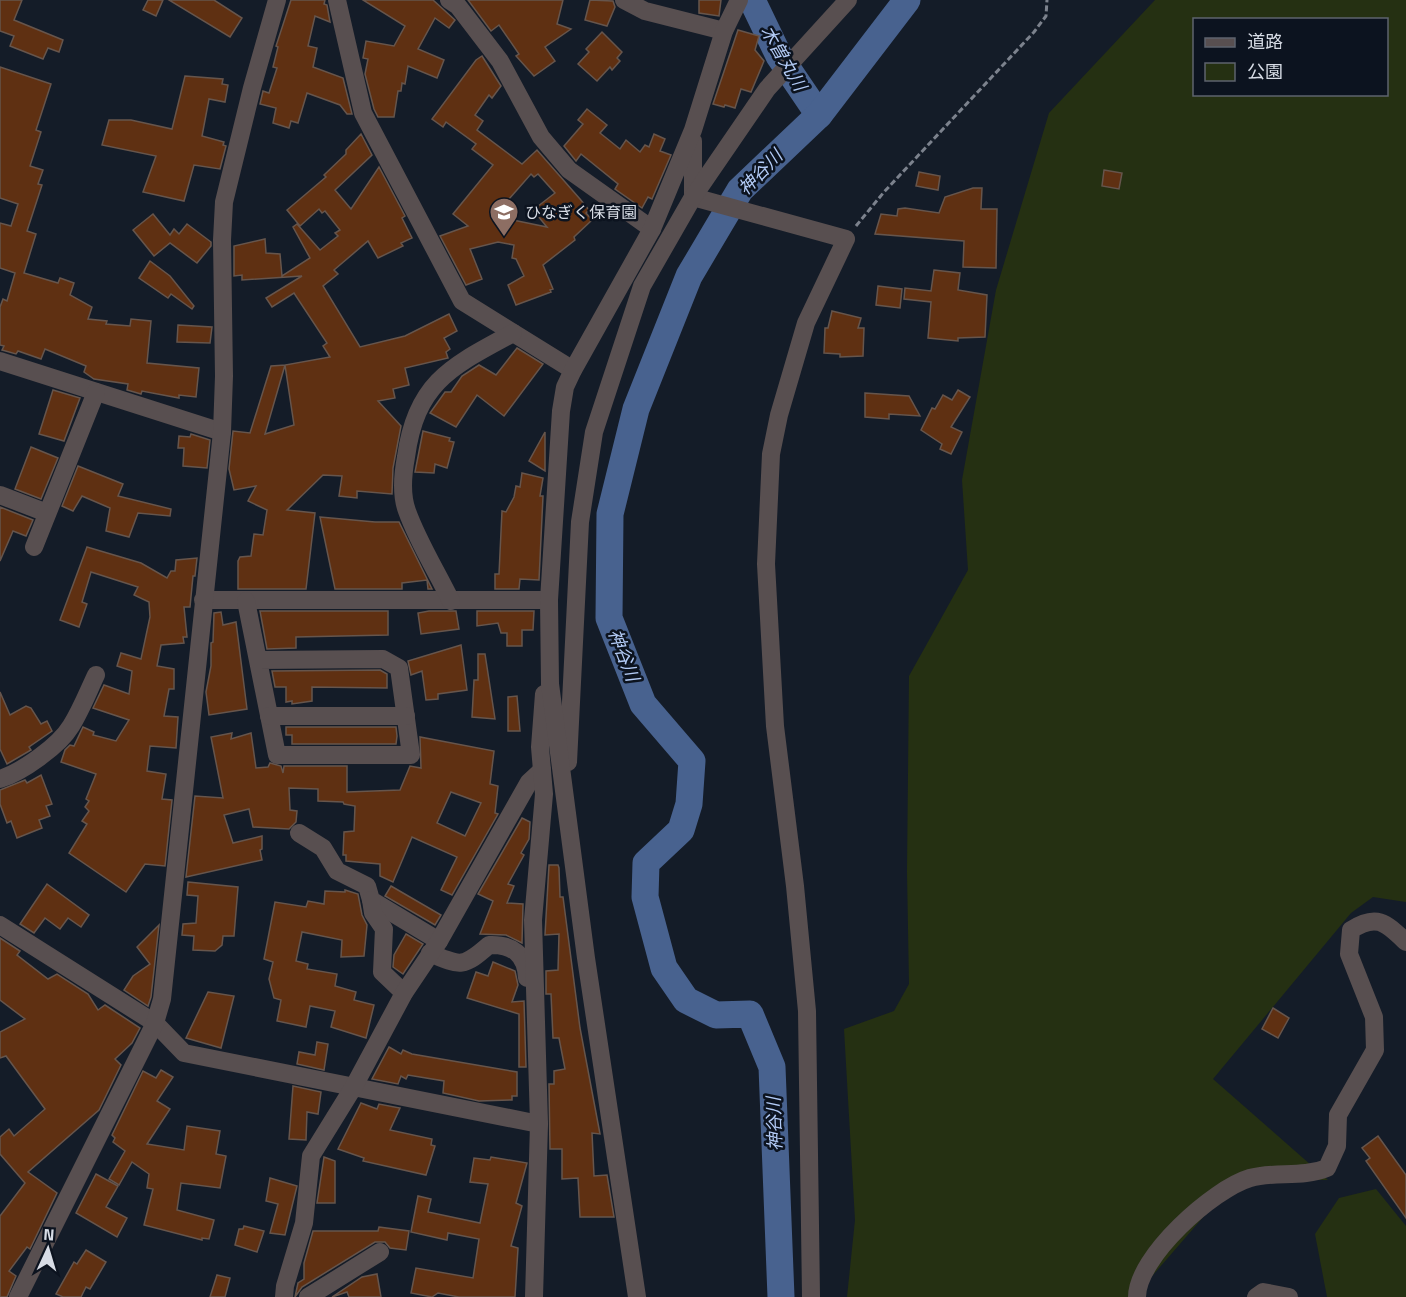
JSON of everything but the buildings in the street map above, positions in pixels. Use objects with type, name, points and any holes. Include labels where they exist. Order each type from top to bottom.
[{"type":"street","points":[[18,1297],[155,1023],[162,999],[222,432],[224,202],[252,87],[277,0]]},
{"type":"street","points":[[337,0],[363,113],[462,301],[573,370]]},
{"type":"street","points":[[449,0],[459,6],[500,61],[541,137],[569,170],[652,229]]},
{"type":"street","points":[[624,0],[645,10],[724,31]]},
{"type":"street","points":[[637,1297],[587,969],[549,684],[549,600],[561,411],[565,387],[573,370],[652,229],[693,130],[724,31],[739,0]]},
{"type":"street","points":[[562,773],[568,767],[580,522],[594,432],[642,286],[693,197],[767,89],[848,0]]},
{"type":"street","points":[[693,130],[693,197]]},
{"type":"street","points":[[693,197],[843,239],[806,323],[778,415],[771,454],[766,564],[775,726],[795,886],[807,1011],[811,1297]]},
{"type":"street","points":[[451,602],[406,510],[403,475],[414,416],[432,387],[456,364],[513,333]]},
{"type":"street","points":[[0,362],[222,432]]},
{"type":"street","points":[[34,547],[96,392]]},
{"type":"street","points":[[0,495],[47,513]]},
{"type":"street","points":[[203,600],[451,602],[549,600]]},
{"type":"street","points":[[246,601],[269,716],[278,755],[411,755],[399,668],[383,659],[258,660]]},
{"type":"street","points":[[0,779],[12,775],[41,755],[70,728],[96,675]]},
{"type":"street","points":[[534,1297],[539,1124],[533,920],[544,794],[542,697],[549,684]]},
{"type":"street","points":[[269,716],[406,716]]},
{"type":"street","points":[[284,1297],[285,1286],[304,1223],[311,1156],[353,1088],[404,993],[434,947],[529,782],[542,770]]},
{"type":"street","points":[[299,833],[323,848],[337,871],[367,886],[373,913],[384,929],[382,972],[404,993]]},
{"type":"street","points":[[371,900],[456,965],[470,962],[489,945],[502,944],[518,951],[526,965],[527,987],[535,988]]},
{"type":"street","points":[[1137,1297],[1137,1288],[1148,1263],[1181,1226],[1225,1190],[1250,1178],[1315,1173],[1327,1168],[1337,1146],[1338,1115],[1376,1050],[1374,1017],[1349,954],[1351,930],[1364,922],[1373,920],[1392,929],[1406,942]]},
{"type":"street","points":[[0,925],[155,1023],[184,1053],[539,1124]]},
{"type":"street","points":[[308,1297],[380,1252]]},
{"type":"street","points":[[1256,1297],[1263,1292],[1289,1297]]},
{"type":"path","points":[[843,239],[1034,32],[1046,16],[1047,0]]},
{"type":"green space","points":[[1155,0],[1406,0],[1406,902],[1373,897],[1351,913],[1213,1079],[1328,1180],[1259,1180],[1218,1200],[1134,1297],[847,1297],[855,1220],[844,1029],[894,1011],[909,984],[907,872],[909,676],[968,570],[962,480],[996,290],[1049,113]]},
{"type":"green space","points":[[1376,1189],[1406,1226],[1406,1297],[1327,1297],[1315,1234],[1339,1198]]},
{"type":"waterway","name":"木曽丸川","points":[[752,0],[779,56],[819,115]]},
{"type":"waterway","name":"神谷川","points":[[781,1297],[772,1067],[750,1014],[716,1015],[686,1000],[664,968],[645,897],[646,863],[681,830],[689,804],[692,761],[643,704],[609,618],[610,514],[636,409],[689,276],[740,190],[819,115],[907,0]]},
{"type":"place","name":"ひなぎく保育園","points":[[504,238]]}]
